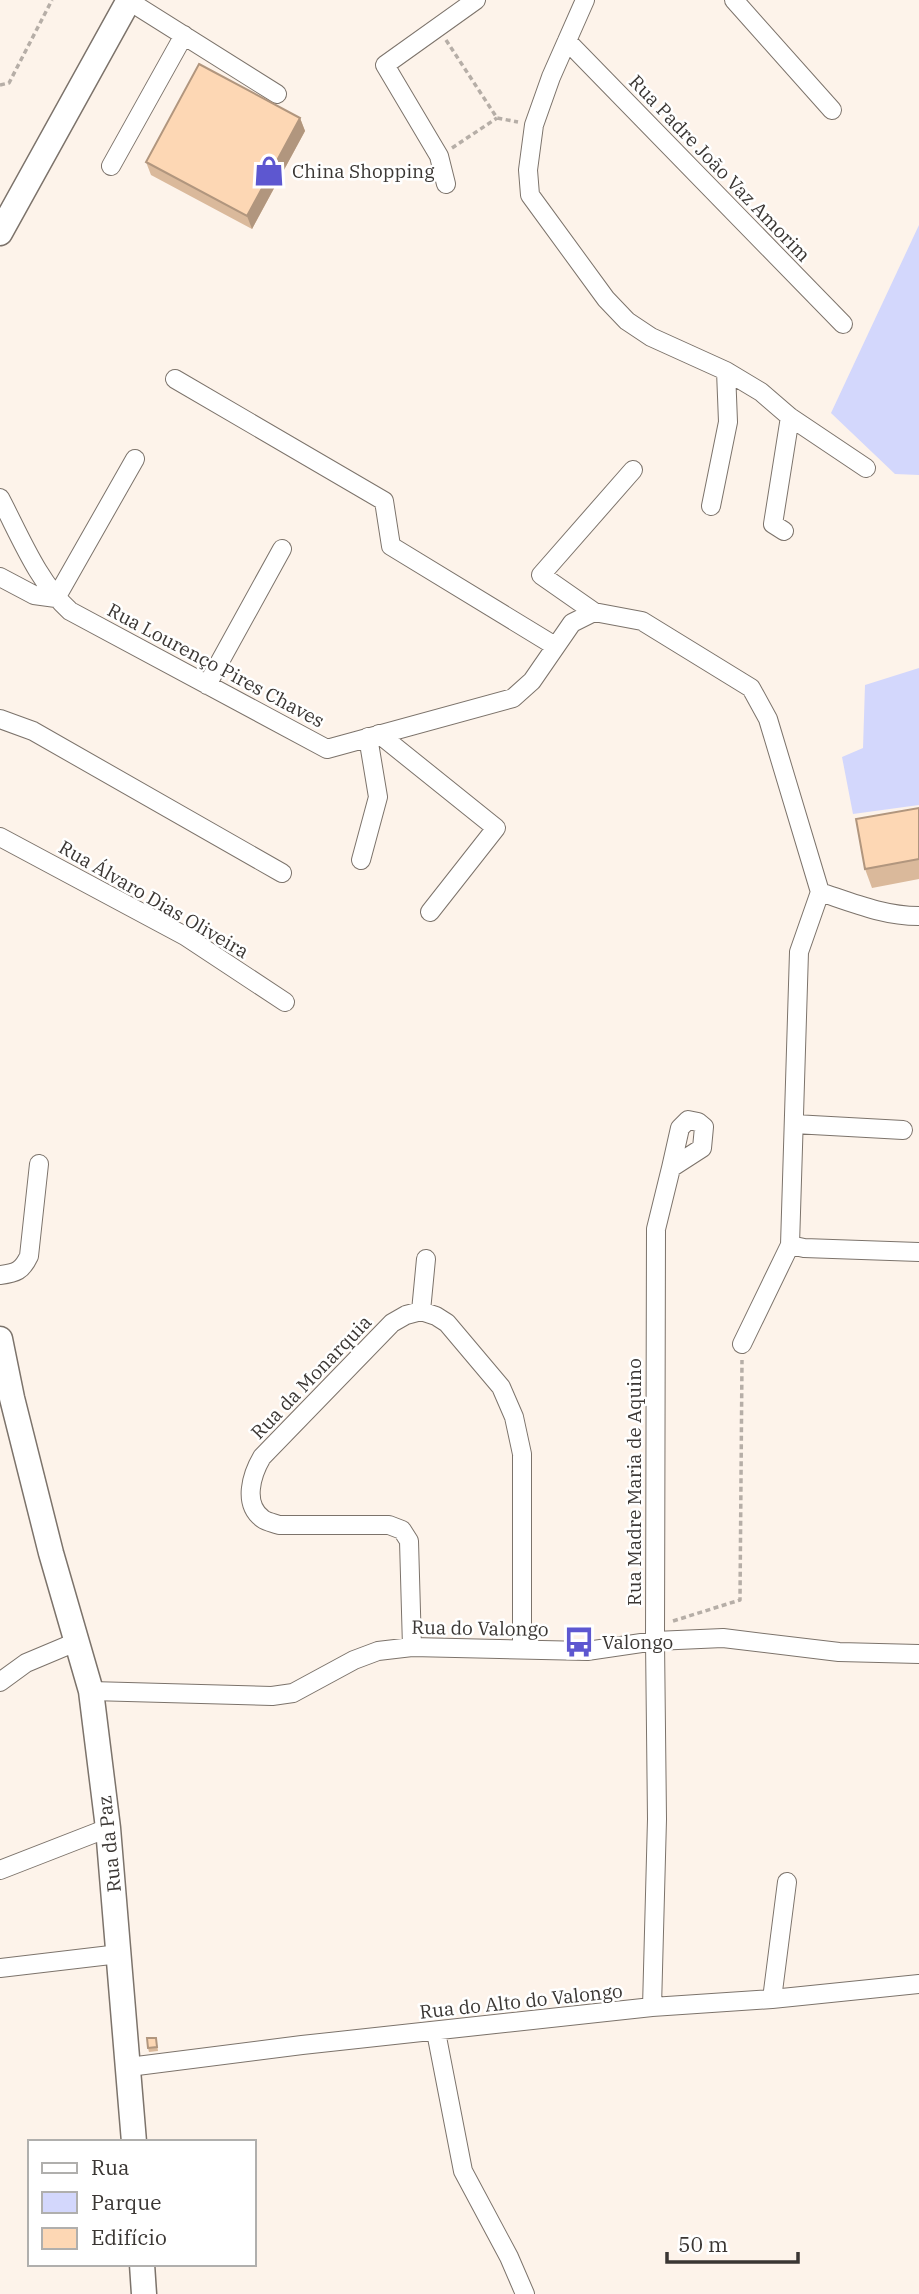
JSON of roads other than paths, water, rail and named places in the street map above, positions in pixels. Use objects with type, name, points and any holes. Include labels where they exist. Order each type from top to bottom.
[{"type":"main road","points":[[0,233],[129,0]]},
{"type":"main road","name":"Rua da Paz","points":[[0,1339],[51,1553],[91,1691],[108,1828],[134,2140]]},
{"type":"main road","points":[[142,2266],[144,2294]]},
{"type":"street","points":[[129,0],[277,94]]},
{"type":"street","points":[[446,184],[439,156],[385,65],[476,0]]},
{"type":"street","points":[[585,0],[551,77],[534,125],[528,170],[530,195],[606,299],[627,321],[651,337],[726,371],[761,392],[790,417],[866,468]]},
{"type":"street","points":[[734,0],[832,110]]},
{"type":"street","points":[[111,166],[184,35]]},
{"type":"street","name":"Rua Padre João Vaz Amorim","points":[[567,41],[843,324]]},
{"type":"street","points":[[711,506],[728,422],[726,371]]},
{"type":"street","points":[[176,379],[384,501],[391,546],[555,646],[572,623],[594,612]]},
{"type":"street","points":[[784,531],[773,524],[790,417]]},
{"type":"street","points":[[0,577],[34,595],[56,598],[135,459]]},
{"type":"street","points":[[633,470],[541,575],[594,612],[642,621],[751,688],[768,719],[820,892],[799,952],[790,1245],[742,1344]]},
{"type":"street","name":"Rua Lourenço Pires Chaves","points":[[0,498],[56,598],[70,611],[327,749],[513,698],[532,681],[555,646]]},
{"type":"street","points":[[208,685],[282,549]]},
{"type":"street","points":[[0,719],[33,731],[282,873]]},
{"type":"street","points":[[361,860],[378,797],[373,736]]},
{"type":"street","points":[[373,736],[496,828],[430,912]]},
{"type":"street","name":"Rua Álvaro Dias Oliveira","points":[[0,837],[185,936],[285,1002]]},
{"type":"street","points":[[820,892],[878,912],[919,916]]},
{"type":"street","points":[[794,1125],[903,1130]]},
{"type":"street","points":[[0,1275],[16,1273],[24,1266],[29,1256],[39,1164]]},
{"type":"street","name":"Rua Madre Maria de Aquino","points":[[652,2007],[657,1819],[656,1229],[671,1168]]},
{"type":"street","points":[[790,1245],[804,1248],[919,1252]]},
{"type":"street","points":[[425,1259],[421,1311],[447,1323],[501,1387],[514,1417],[522,1454],[522,1650]]},
{"type":"street","name":"Rua da Monarquia","points":[[412,1647],[409,1541],[402,1530],[389,1525],[279,1525],[262,1519],[253,1506],[250,1490],[252,1474],[262,1457],[392,1323],[421,1311]]},
{"type":"street","name":"Rua do Valongo","points":[[91,1691],[293,1693],[355,1660],[378,1651],[412,1647],[587,1651],[655,1641],[723,1638],[839,1653],[919,1654]]},
{"type":"street","points":[[0,1682],[26,1663],[76,1642]]},
{"type":"street","points":[[0,1870],[108,1828]]},
{"type":"street","points":[[772,1999],[787,1882]]},
{"type":"street","points":[[0,1968],[120,1954]]},
{"type":"street","name":"Rua do Alto do Valongo","points":[[129,2067],[302,2045],[652,2007],[772,1999],[919,1984]]},
{"type":"street","points":[[436,2032],[463,2171],[525,2294]]},
{"type":"place","name":"China Shopping","points":[[269,171]]},
{"type":"place","name":"Valongo","points":[[579,1642]]}]
